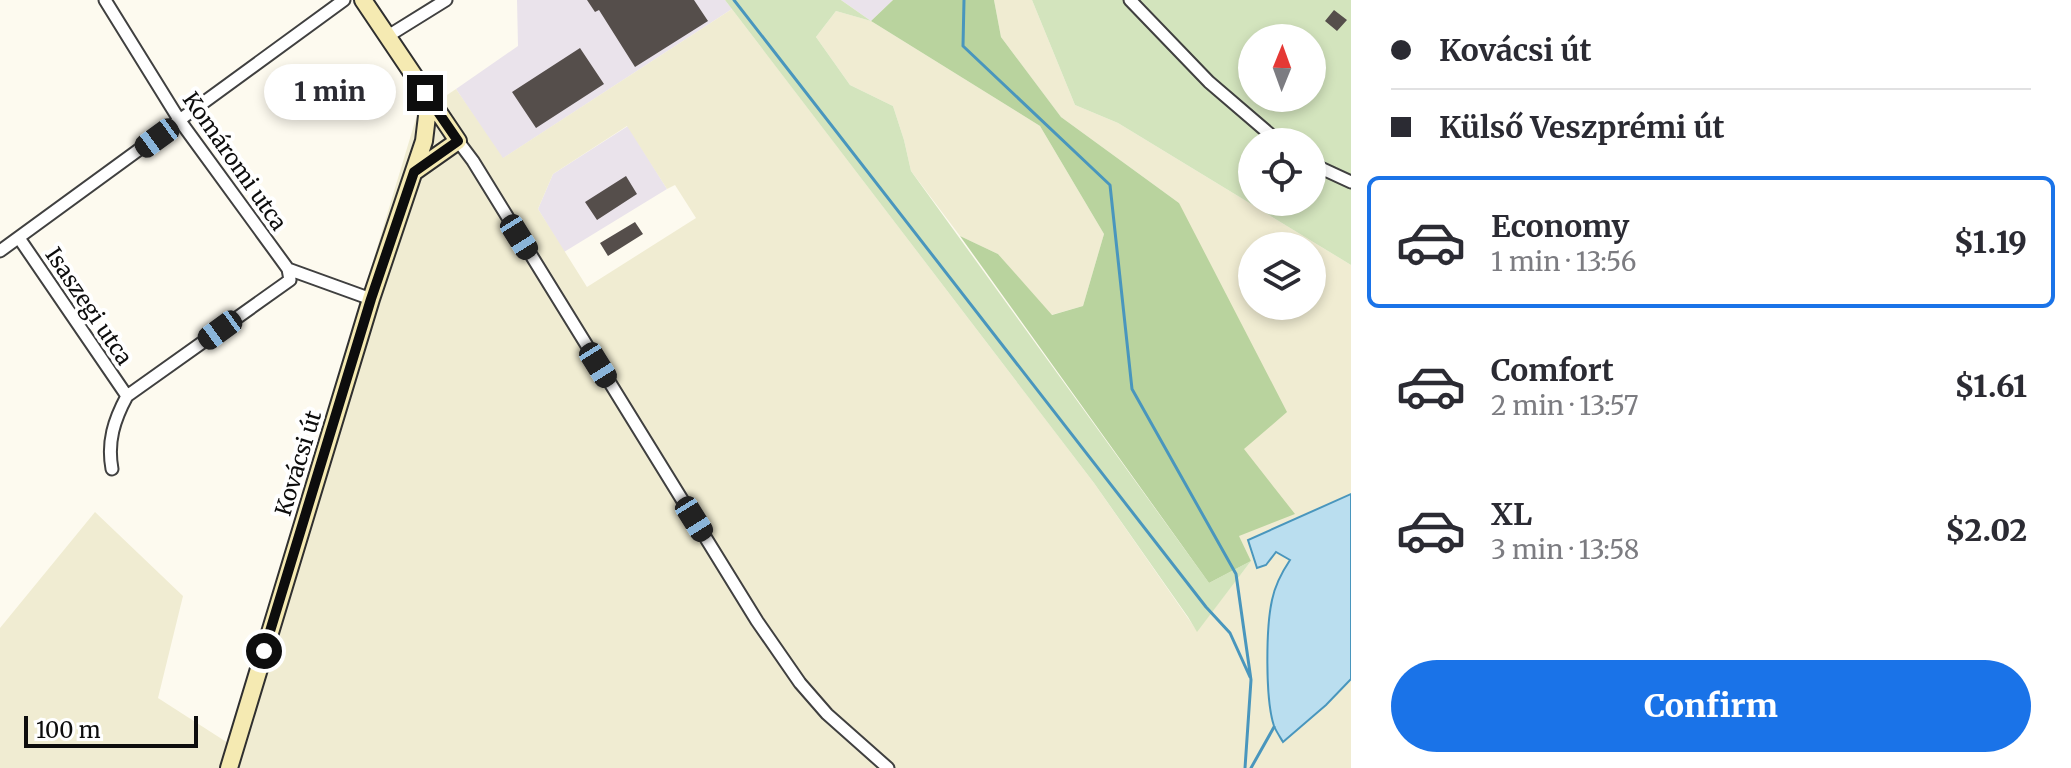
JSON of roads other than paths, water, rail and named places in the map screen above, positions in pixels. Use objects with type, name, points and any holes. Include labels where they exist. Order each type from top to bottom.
[{"type":"street","name":"Komáromi utca","points":[[105,0],[180,121],[288,269]]},
{"type":"street","points":[[0,251],[344,0]]},
{"type":"street","points":[[363,0],[473,161],[757,621],[800,683],[827,714],[888,768]]},
{"type":"street","points":[[388,36],[446,0]]},
{"type":"street","points":[[1130,0],[1209,82],[1263,128]]},
{"type":"street","name":"Kovácsi út","points":[[229,768],[371,299],[424,141],[427,116],[425,93]]},
{"type":"street","points":[[424,141],[438,131],[454,136]]},
{"type":"street","points":[[414,172],[454,136]]},
{"type":"street","points":[[1326,170],[1351,182]]},
{"type":"street","name":"Isaszegi utca","points":[[19,238],[127,396]]},
{"type":"street","points":[[288,269],[371,299]]},
{"type":"street","points":[[112,469],[110,442],[120,408],[127,396],[290,280],[288,269]]},
{"type":"water","points":[[1351,494],[1351,679],[1283,742],[1271,714],[1268,645],[1273,594],[1290,560],[1276,552],[1266,565],[1257,568],[1248,540]]},
{"type":"waterway","points":[[734,0],[1206,607],[1230,633],[1250,677]]},
{"type":"waterway","points":[[964,0],[963,46],[1110,185],[1132,389],[1236,574],[1251,680],[1245,768]]},
{"type":"waterway","points":[[1251,768],[1274,727]]}]
